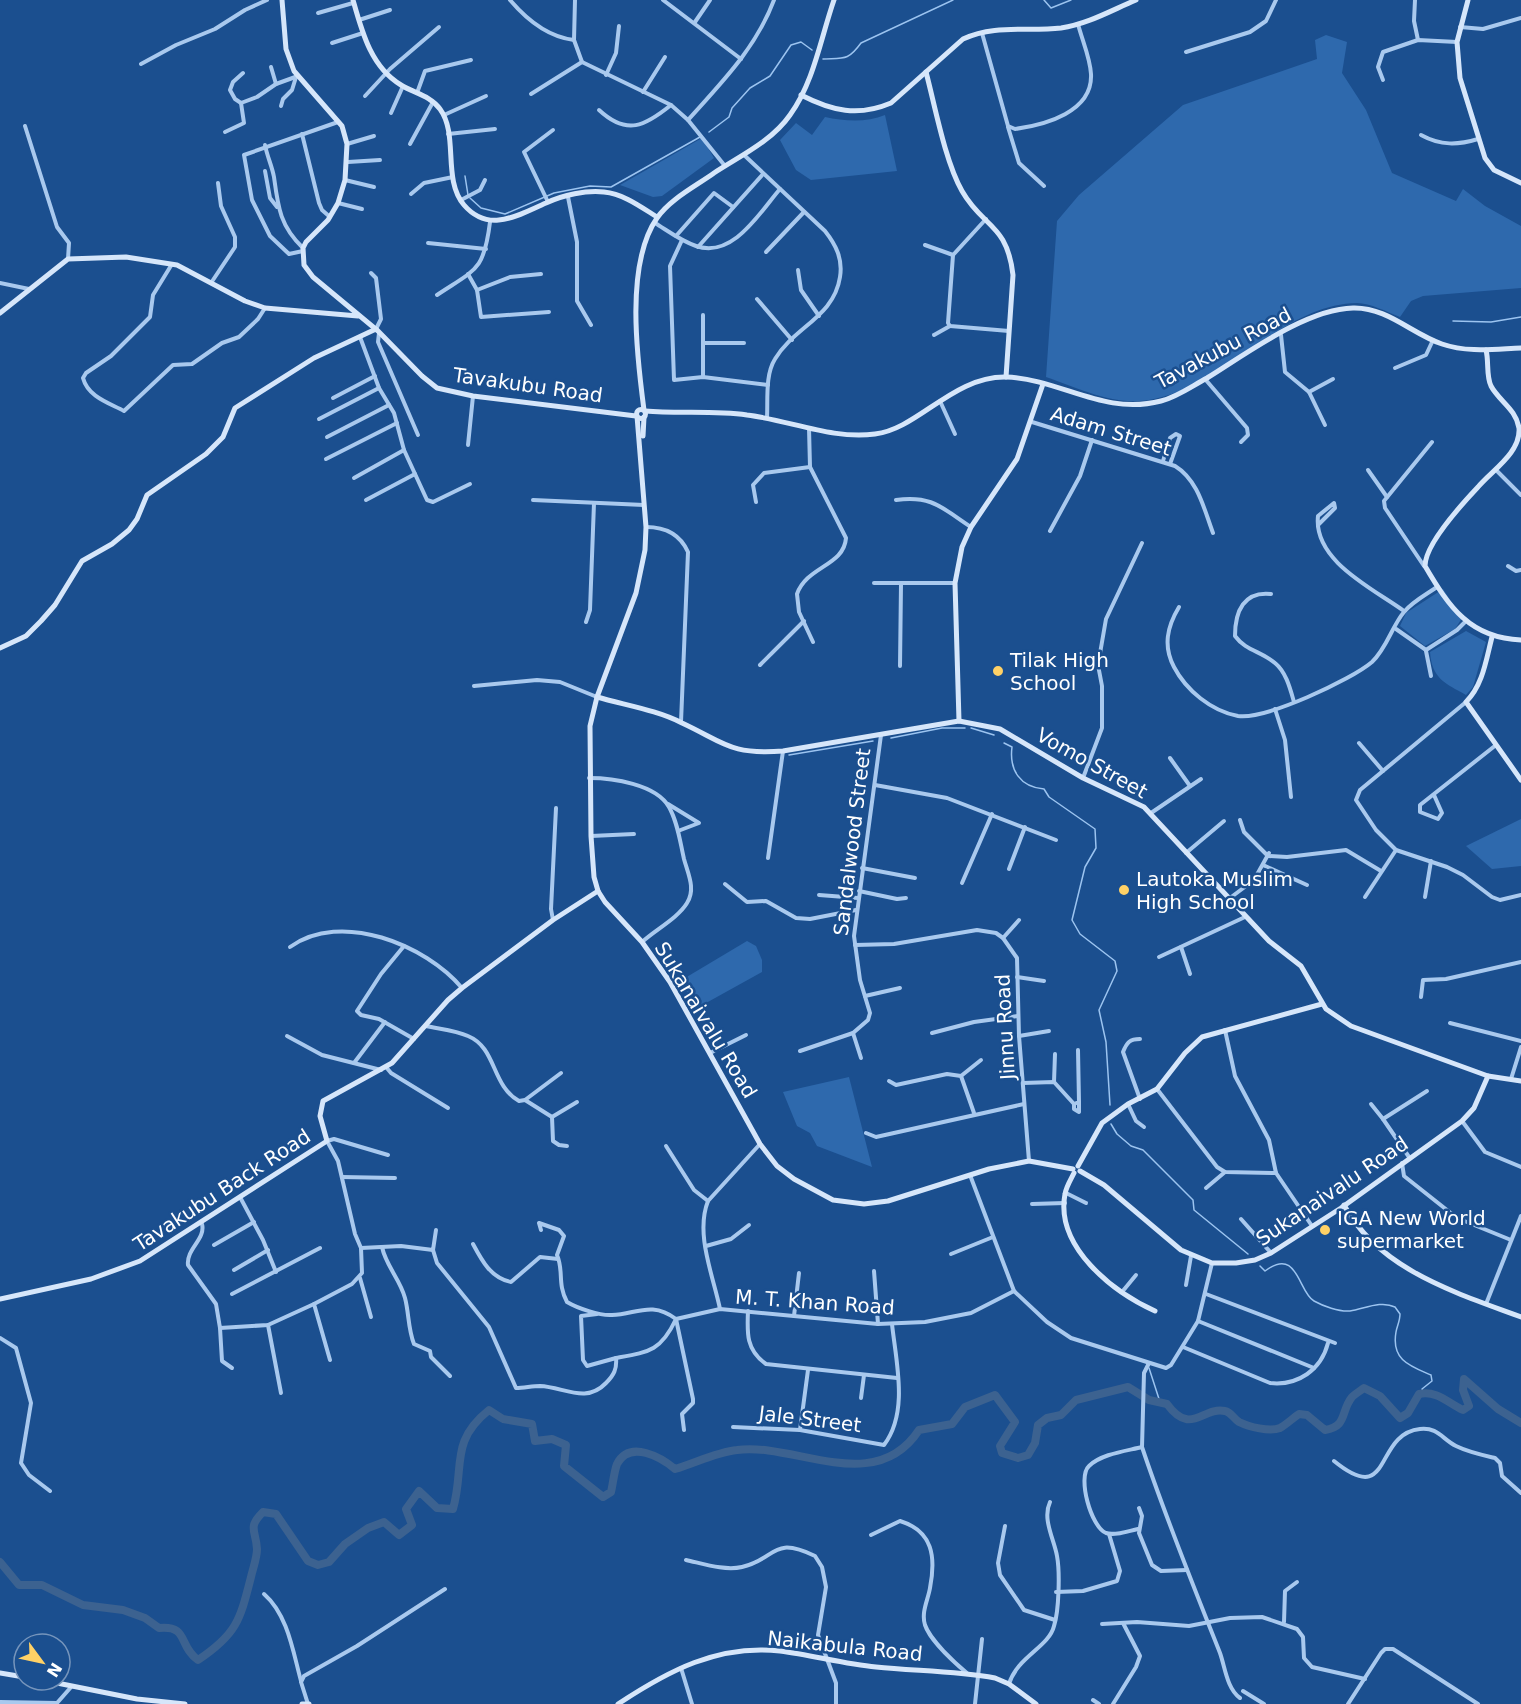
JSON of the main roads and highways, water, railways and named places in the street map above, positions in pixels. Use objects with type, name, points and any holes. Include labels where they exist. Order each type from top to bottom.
[{"type":"main road","name":"Tavakubu Road","points":[[282,0],[286,49],[297,76],[339,122],[347,144],[348,162],[338,203],[330,217],[303,250],[304,265],[313,277],[378,331],[431,384],[453,393],[612,412],[718,411],[767,418],[809,428],[876,434],[891,430],[939,400],[981,381],[1006,377],[1043,384],[1104,403],[1139,405],[1163,400],[1205,379],[1309,319],[1353,308],[1380,313],[1433,340],[1473,351],[1521,348]]},
{"type":"main road","name":"Sukanaivalu Road","points":[[834,0],[801,95],[791,114],[777,130],[744,155],[678,198],[656,220],[639,260],[636,294],[646,527],[636,593],[597,697],[588,736],[592,862],[598,891],[614,914],[642,942],[680,998],[760,1144],[777,1166],[794,1179],[834,1200],[876,1204],[970,1175],[1029,1161],[1076,1170],[1104,1185],[1191,1256],[1212,1263],[1255,1260],[1271,1253],[1313,1227],[1462,1121],[1474,1108],[1488,1076]]},
{"type":"main road","points":[[801,95],[841,111],[864,112],[891,103],[963,39],[981,32],[1061,28],[1078,24],[1136,0]]},
{"type":"main road","points":[[1468,0],[1457,42],[1460,78],[1485,158],[1494,170],[1521,183]]},
{"type":"main road","points":[[353,2],[371,52],[386,74],[432,102],[444,115],[454,177],[461,201],[476,216],[490,222],[511,219],[545,198],[582,192],[606,192],[637,204],[656,220]]},
{"type":"main road","points":[[926,72],[955,177],[963,192],[997,229],[1011,258],[1010,331],[1006,377]]},
{"type":"main road","points":[[0,313],[68,259],[126,257],[172,263],[244,301],[265,308],[359,316]]},
{"type":"main road","points":[[0,648],[26,636],[56,604],[82,561],[112,544],[129,530],[137,519],[147,495],[206,454],[223,437],[235,408],[314,358],[378,331]]},
{"type":"main road","points":[[1486,350],[1492,387],[1511,408],[1520,429],[1512,453],[1478,486],[1427,550],[1425,566],[1437,587],[1465,621],[1492,637],[1521,640]]},
{"type":"main road","points":[[959,721],[955,583],[962,547],[971,526],[1005,480],[1017,459],[1032,422],[1043,384]]},
{"type":"main road","points":[[1492,637],[1480,682],[1475,693],[1466,702],[1521,780]]},
{"type":"main road","name":"Vomo Street","points":[[597,697],[681,722],[735,750],[755,753],[783,751],[959,721],[1000,729],[1083,778],[1137,802],[1151,813],[1186,853],[1230,897],[1245,917],[1269,941],[1301,966],[1322,1004],[1331,1014],[1352,1026],[1488,1076],[1521,1081]]},
{"type":"main road","name":"Tavakubu Back Road","points":[[0,1299],[120,1271],[154,1254],[202,1224],[327,1141],[320,1116],[323,1101],[384,1069],[462,988],[553,920],[598,891]]},
{"type":"main road","points":[[1155,1311],[1135,1302],[1101,1276],[1078,1249],[1067,1220],[1065,1203],[1065,1193],[1076,1170],[1102,1123],[1128,1104],[1157,1089],[1195,1042],[1224,1030],[1322,1004]]},
{"type":"main road","points":[[1344,1206],[1351,1218],[1393,1259],[1440,1286],[1521,1317]]},
{"type":"main road","name":"Naikabula Road","points":[[619,1704],[681,1667],[699,1659],[730,1652],[780,1651],[828,1661],[995,1678],[1009,1684],[1036,1704]]},
{"type":"main road","points":[[72,1686],[137,1699],[185,1704]]},
{"type":"main road","points":[[302,1704],[308,1704]]},
{"type":"waterway","points":[[823,59],[849,56],[861,43],[953,0]]},
{"type":"waterway","points":[[1044,0],[1051,8],[1071,0]]},
{"type":"waterway","points":[[709,132],[729,117],[732,108],[750,88],[770,76],[791,45],[801,42],[812,50]]},
{"type":"waterway","points":[[470,198],[481,208],[505,214],[554,193],[590,186],[611,187],[700,137]]},
{"type":"waterway","points":[[465,176],[468,195]]},
{"type":"waterway","points":[[1453,321],[1491,322],[1521,317]]},
{"type":"waterway","points":[[891,738],[942,728],[965,728]]},
{"type":"waterway","points":[[971,728],[994,735]]},
{"type":"waterway","points":[[789,755],[873,741]]},
{"type":"waterway","points":[[1004,743],[1012,747],[1014,770],[1023,781],[1028,785],[1044,789],[1049,797],[1095,829],[1096,848],[1085,867],[1072,920],[1080,934],[1115,961],[1117,971],[1099,1010],[1106,1042],[1110,1105]]},
{"type":"waterway","points":[[1111,1124],[1117,1134],[1131,1146],[1143,1150],[1193,1200],[1194,1210],[1248,1254]]},
{"type":"waterway","points":[[1260,1266],[1265,1271],[1276,1265],[1284,1264],[1291,1267],[1309,1296],[1314,1301],[1331,1308],[1350,1311],[1384,1304],[1395,1307],[1400,1314],[1395,1342],[1399,1356],[1409,1365],[1431,1375],[1432,1381],[1422,1389],[1423,1393]]},
{"type":"waterway","points":[[1149,1368],[1160,1402]]},
{"type":"waterway","points":[[0,1562],[19,1585],[42,1585],[83,1605],[123,1610],[145,1618],[159,1628],[175,1630],[198,1660],[229,1634],[240,1615],[256,1556],[254,1526],[263,1512],[276,1514],[308,1561],[318,1565],[329,1562],[345,1544],[368,1528],[384,1522],[399,1535],[412,1525],[406,1509],[419,1491],[437,1508],[453,1509],[463,1444],[476,1422],[489,1410],[503,1419],[532,1424],[535,1441],[552,1439],[566,1445],[564,1466],[603,1497],[611,1492],[617,1464],[630,1453],[646,1453],[675,1469],[714,1455],[737,1450],[760,1450],[857,1464],[880,1460],[901,1450],[919,1430],[952,1424],[965,1407],[995,1395],[1015,1422],[1000,1446],[1002,1453],[1018,1458],[1028,1455],[1035,1443],[1038,1425],[1047,1418],[1061,1415],[1076,1400],[1128,1387],[1149,1400],[1167,1404],[1175,1414],[1183,1418],[1197,1418],[1210,1412],[1225,1411],[1243,1424],[1271,1429],[1280,1428],[1299,1414],[1307,1415],[1325,1430],[1340,1422],[1352,1397],[1364,1388],[1380,1396],[1400,1418],[1408,1413],[1419,1394],[1425,1393],[1437,1395],[1463,1410],[1469,1406],[1463,1390],[1464,1379],[1498,1409],[1521,1423]]},
{"type":"place","name":"Tilak High School","points":[[998,671]]},
{"type":"place","name":"Lautoka Muslim High School","points":[[1124,890]]},
{"type":"place","name":"IGA New World supermarket","points":[[1325,1230]]}]
